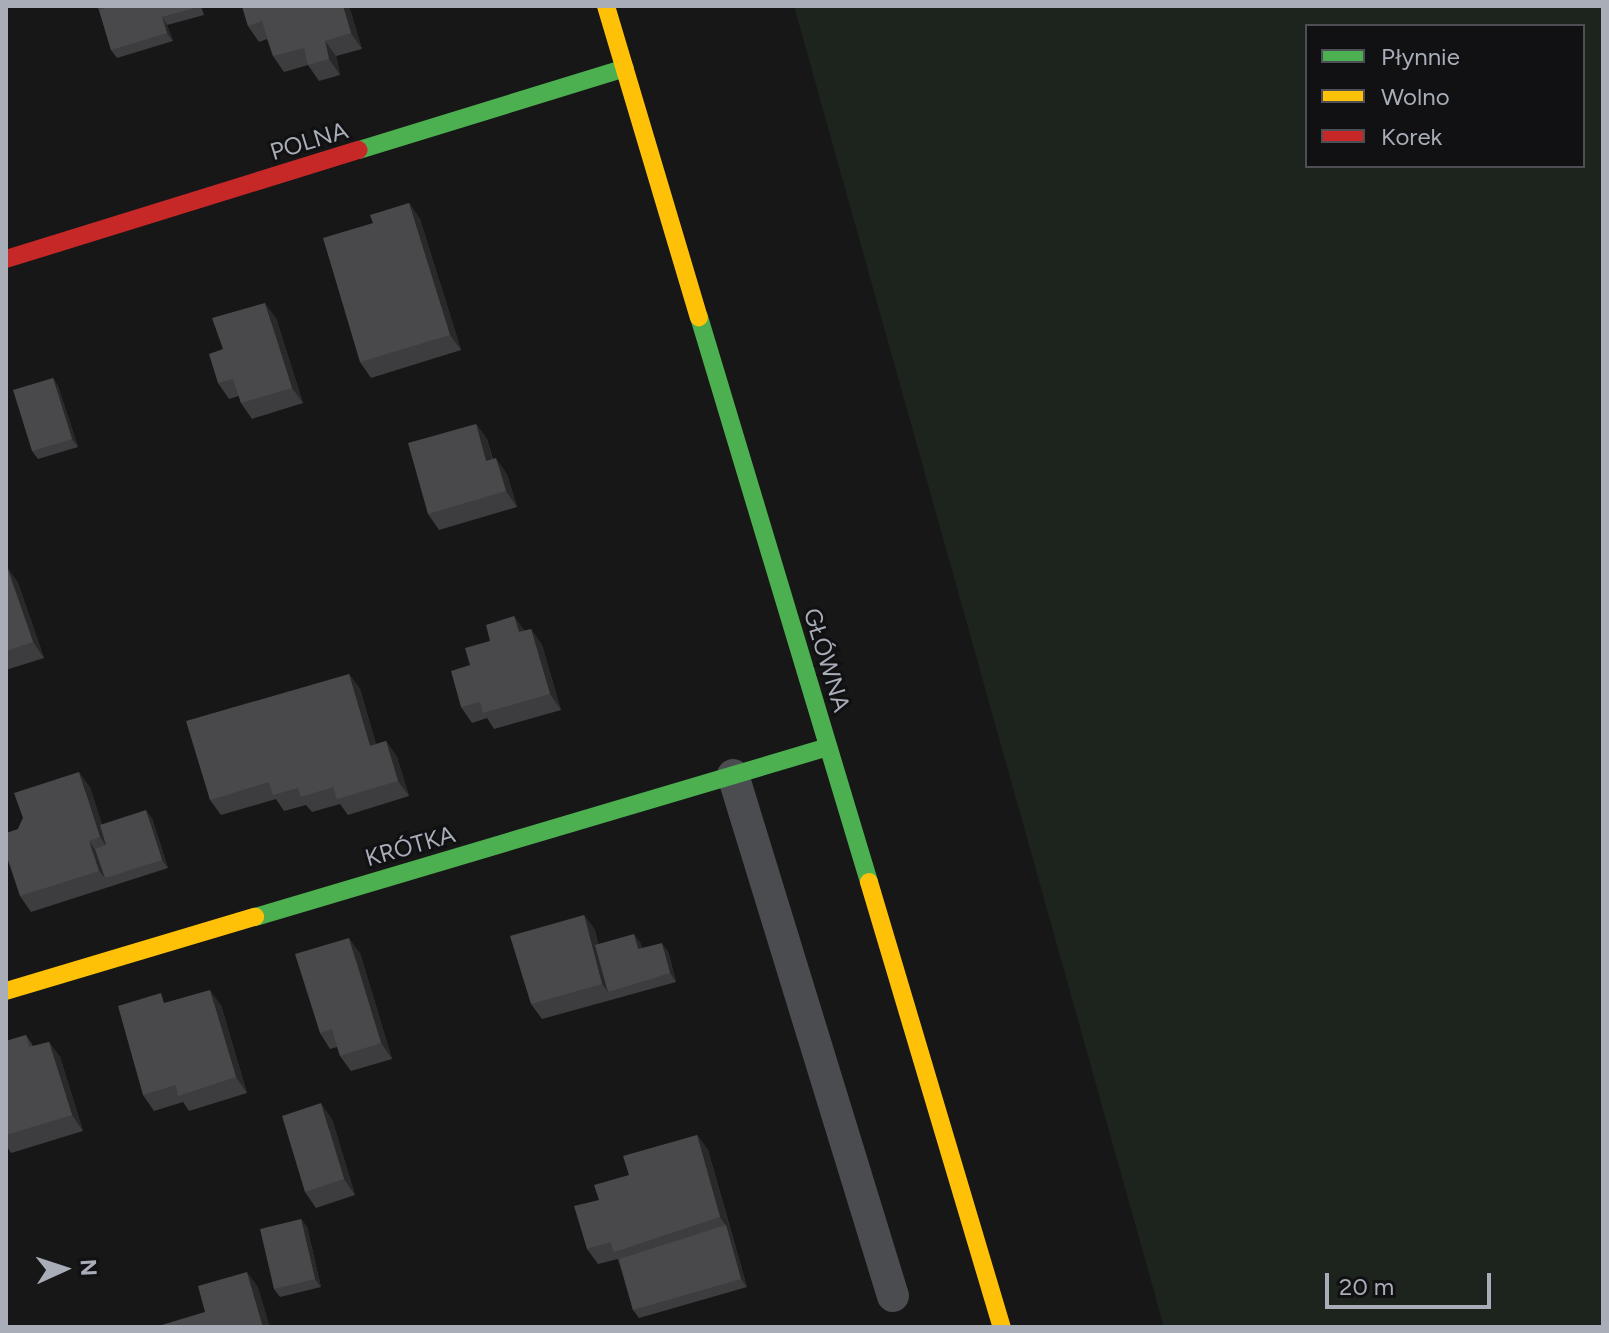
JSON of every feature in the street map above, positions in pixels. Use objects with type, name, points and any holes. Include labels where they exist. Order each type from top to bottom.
[{"type":"street","name":"GŁÓWNA","points":[[606,6],[1002,1327]]},
{"type":"street","name":"POLNA","points":[[6,259],[625,68]]},
{"type":"street","name":"KRÓTKA","points":[[6,991],[828,747]]},
{"type":"lane","points":[[733,775],[893,1296]]},
{"type":"shaded area","points":[[794,6],[1603,6],[1603,1327],[1164,1327]]},
{"type":"building","points":[[113,6],[198,7],[162,17],[167,33],[111,50],[99,10]]},
{"type":"building","points":[[242,6],[343,6],[351,33],[325,41],[329,59],[308,65],[304,48],[273,56],[262,21],[248,26]]},
{"type":"building","points":[[409,203],[450,335],[360,362],[323,238],[373,223],[370,215]]},
{"type":"building","points":[[265,303],[292,388],[241,403],[233,379],[218,383],[209,354],[223,349],[212,318]]},
{"type":"building","points":[[53,378],[72,439],[32,451],[13,390]]},
{"type":"building","points":[[476,424],[486,461],[496,458],[506,491],[428,514],[408,443]]},
{"type":"building","points":[[6,568],[33,642],[6,651]]},
{"type":"building","points":[[514,616],[519,632],[531,629],[550,694],[483,713],[480,702],[461,707],[451,671],[470,665],[465,648],[490,641],[486,625]]},
{"type":"building","points":[[349,674],[370,746],[386,741],[398,781],[337,799],[333,787],[301,797],[298,788],[273,795],[269,782],[210,800],[186,721]]},
{"type":"building","points":[[79,772],[100,837],[89,841],[99,871],[20,896],[6,854],[6,833],[18,829],[23,818],[14,793]]},
{"type":"building","points":[[146,810],[162,860],[105,878],[95,849],[106,845],[100,825]]},
{"type":"building","points":[[584,915],[602,984],[531,1004],[510,936]]},
{"type":"building","points":[[634,934],[638,949],[662,943],[670,973],[608,992],[595,945]]},
{"type":"building","points":[[349,938],[381,1043],[340,1056],[332,1029],[320,1033],[295,954]]},
{"type":"building","points":[[210,990],[236,1077],[178,1096],[176,1085],[143,1095],[118,1006],[161,993],[164,1003]]},
{"type":"building","points":[[26,1035],[29,1047],[49,1042],[72,1115],[6,1135],[6,1041]]},
{"type":"building","points":[[321,1103],[344,1179],[305,1192],[282,1116]]},
{"type":"building","points":[[697,1135],[720,1217],[614,1252],[610,1242],[587,1249],[574,1206],[599,1200],[594,1185],[629,1175],[623,1156]]},
{"type":"building","points":[[301,1219],[315,1279],[274,1289],[260,1229]]},
{"type":"building","points":[[726,1225],[741,1279],[633,1310],[619,1259]]},
{"type":"building","points":[[247,1272],[263,1327],[155,1327],[205,1312],[198,1286]]},
{"type":"traffic: fast","points":[[359,150],[625,68]]},
{"type":"traffic: fast","points":[[699,317],[869,882]]},
{"type":"traffic: fast","points":[[255,917],[828,747]]},
{"type":"traffic: slow","points":[[606,6],[699,317]]},
{"type":"traffic: slow","points":[[869,882],[1002,1327]]},
{"type":"traffic: slow","points":[[6,991],[255,917]]},
{"type":"traffic: jam","points":[[6,259],[359,150]]}]
